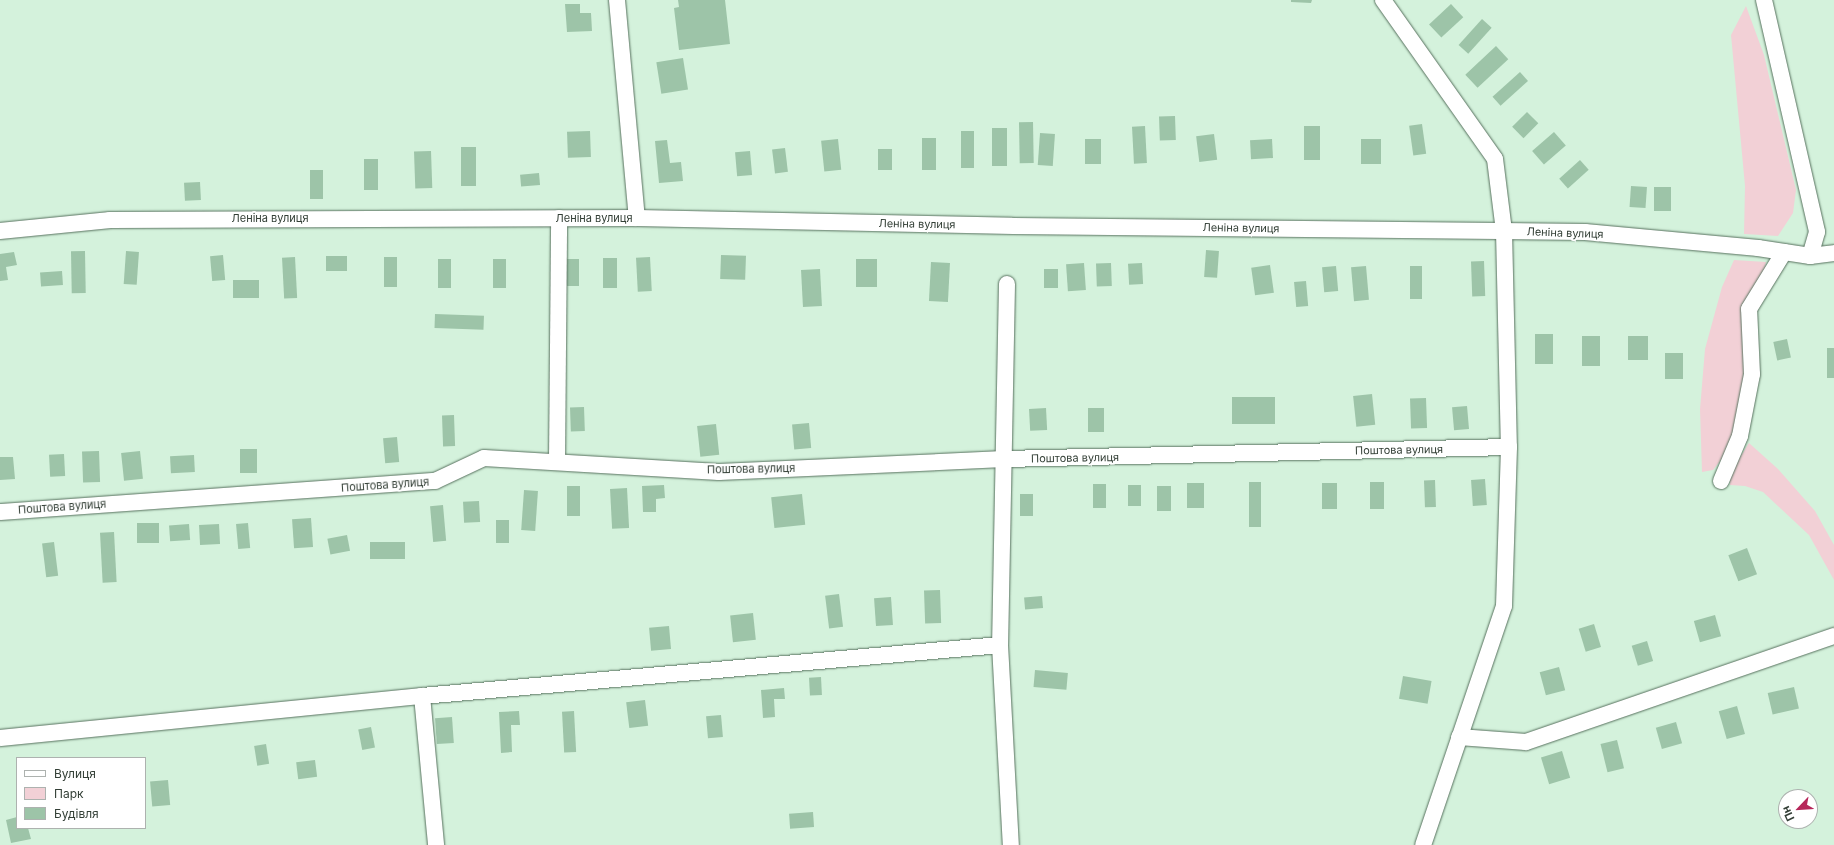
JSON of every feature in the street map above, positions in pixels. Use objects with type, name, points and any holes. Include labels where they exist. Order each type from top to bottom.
[{"type":"street","points":[[617,0],[637,218]]},
{"type":"street","points":[[1383,0],[1495,159],[1504,231],[1509,447],[1504,606],[1423,845]]},
{"type":"street","points":[[1764,0],[1817,232],[1810,256]]},
{"type":"street","points":[[557,462],[559,218]]},
{"type":"street","name":"Леніна вулиця","points":[[0,231],[110,220],[637,218],[1014,226],[1585,232],[1784,252],[1810,256],[1834,252]]},
{"type":"street","points":[[1721,481],[1740,436],[1752,374],[1749,309],[1784,252]]},
{"type":"street","points":[[1007,284],[1000,645],[1011,845]]},
{"type":"street","name":"Поштова вулиця","points":[[0,512],[435,481],[484,458],[719,472],[1004,459],[1509,447]]},
{"type":"street","points":[[1459,737],[1526,742],[1834,636]]},
{"type":"street","points":[[0,738],[422,696],[1000,645]]},
{"type":"street","points":[[422,696],[436,845]]},
{"type":"green space","points":[[1746,6],[1764,55],[1796,190],[1793,213],[1778,236],[1744,234],[1745,186],[1731,35]]},
{"type":"green space","points":[[1734,260],[1766,262],[1745,362],[1739,421],[1725,455],[1713,470],[1702,472],[1700,409],[1705,349],[1722,287]]},
{"type":"green space","points":[[1749,443],[1778,469],[1815,511],[1834,545],[1834,580],[1809,535],[1763,492],[1745,486],[1730,485],[1730,473]]},
{"type":"building","points":[[678,0],[725,0],[730,44],[679,50],[674,8],[679,7]]},
{"type":"building","points":[[1291,0],[1312,0],[1311,3],[1291,2]]},
{"type":"building","points":[[565,4],[580,4],[580,13],[591,13],[592,31],[567,32]]},
{"type":"building","points":[[1451,4],[1463,17],[1441,38],[1429,24]]},
{"type":"building","points":[[1482,19],[1492,28],[1468,54],[1459,45]]},
{"type":"building","points":[[1496,46],[1508,59],[1478,88],[1465,75]]},
{"type":"building","points":[[683,58],[688,90],[661,94],[656,62]]},
{"type":"building","points":[[1520,72],[1528,81],[1501,106],[1493,97]]},
{"type":"building","points":[[1527,112],[1538,123],[1523,138],[1512,127]]},
{"type":"building","points":[[1175,116],[1176,140],[1160,141],[1159,117]]},
{"type":"building","points":[[1019,122],[1033,122],[1034,163],[1020,163]]},
{"type":"building","points":[[1422,124],[1426,154],[1413,156],[1409,126]]},
{"type":"building","points":[[1145,126],[1147,163],[1134,164],[1132,127]]},
{"type":"building","points":[[1304,126],[1320,126],[1320,160],[1304,160]]},
{"type":"building","points":[[992,128],[1007,128],[1007,166],[992,166]]},
{"type":"building","points":[[590,131],[591,157],[568,158],[567,132]]},
{"type":"building","points":[[961,131],[974,131],[974,168],[961,168]]},
{"type":"building","points":[[1554,132],[1566,146],[1544,165],[1532,151]]},
{"type":"building","points":[[1040,133],[1055,134],[1053,166],[1038,165]]},
{"type":"building","points":[[1214,134],[1217,160],[1199,162],[1196,136]]},
{"type":"building","points":[[922,138],[936,138],[936,170],[922,170]]},
{"type":"building","points":[[838,139],[841,170],[824,172],[821,141]]},
{"type":"building","points":[[1085,139],[1101,139],[1101,164],[1085,164]]},
{"type":"building","points":[[1272,139],[1273,158],[1251,159],[1250,140]]},
{"type":"building","points":[[1361,139],[1381,139],[1381,164],[1361,164]]},
{"type":"building","points":[[667,140],[670,163],[681,162],[683,181],[659,183],[655,141]]},
{"type":"building","points":[[461,147],[476,147],[476,186],[461,186]]},
{"type":"building","points":[[785,148],[788,172],[775,173],[772,150]]},
{"type":"building","points":[[878,149],[892,149],[892,170],[878,170]]},
{"type":"building","points":[[431,151],[432,188],[415,189],[414,152]]},
{"type":"building","points":[[750,151],[752,175],[737,176],[735,152]]},
{"type":"building","points":[[364,159],[378,159],[378,190],[364,190]]},
{"type":"building","points":[[1580,160],[1589,170],[1568,188],[1559,179]]},
{"type":"building","points":[[310,170],[323,170],[323,199],[310,199]]},
{"type":"building","points":[[539,173],[540,185],[521,187],[520,175]]},
{"type":"building","points":[[200,182],[201,200],[185,201],[184,183]]},
{"type":"building","points":[[1631,186],[1647,187],[1645,208],[1630,207]]},
{"type":"building","points":[[1654,187],[1671,187],[1671,211],[1654,211]]},
{"type":"building","points":[[1206,250],[1219,251],[1217,278],[1204,277]]},
{"type":"building","points":[[71,251],[85,251],[86,293],[72,293]]},
{"type":"building","points":[[126,251],[139,252],[137,285],[124,284]]},
{"type":"building","points":[[14,252],[17,265],[6,267],[8,280],[0,281],[0,254]]},
{"type":"building","points":[[223,255],[225,280],[212,281],[210,256]]},
{"type":"building","points":[[721,255],[746,256],[745,280],[720,279]]},
{"type":"building","points":[[326,256],[347,256],[347,271],[326,271]]},
{"type":"building","points":[[295,257],[297,298],[284,299],[282,258]]},
{"type":"building","points":[[384,257],[397,257],[397,287],[384,287]]},
{"type":"building","points":[[650,257],[652,291],[638,292],[636,258]]},
{"type":"building","points":[[603,258],[617,258],[617,288],[603,288]]},
{"type":"building","points":[[438,259],[451,259],[451,288],[438,288]]},
{"type":"building","points":[[493,259],[506,259],[506,288],[493,288]]},
{"type":"building","points":[[565,259],[579,259],[579,286],[565,286]]},
{"type":"building","points":[[856,259],[877,259],[877,287],[856,287]]},
{"type":"building","points":[[1471,261],[1484,261],[1485,296],[1472,296]]},
{"type":"building","points":[[931,262],[950,263],[948,302],[929,301]]},
{"type":"building","points":[[1084,263],[1086,290],[1068,291],[1066,264]]},
{"type":"building","points":[[1111,263],[1112,286],[1097,287],[1096,264]]},
{"type":"building","points":[[1142,263],[1143,284],[1129,285],[1128,264]]},
{"type":"building","points":[[1270,265],[1274,293],[1255,295],[1251,268]]},
{"type":"building","points":[[1336,266],[1338,291],[1324,292],[1322,267]]},
{"type":"building","points":[[1366,266],[1369,300],[1354,301],[1351,267]]},
{"type":"building","points":[[1410,266],[1422,266],[1422,299],[1410,299]]},
{"type":"building","points":[[820,269],[822,306],[803,307],[801,270]]},
{"type":"building","points":[[1044,269],[1058,269],[1058,288],[1044,288]]},
{"type":"building","points":[[62,271],[63,285],[41,287],[40,273]]},
{"type":"building","points":[[233,280],[259,280],[259,298],[233,298]]},
{"type":"building","points":[[1306,281],[1308,306],[1296,307],[1294,282]]},
{"type":"building","points":[[435,314],[484,316],[483,330],[435,328]]},
{"type":"building","points":[[1535,334],[1553,334],[1553,364],[1535,364]]},
{"type":"building","points":[[1582,336],[1600,336],[1600,366],[1582,366]]},
{"type":"building","points":[[1628,336],[1648,336],[1648,360],[1628,360]]},
{"type":"building","points":[[1787,339],[1791,358],[1777,360],[1773,342]]},
{"type":"building","points":[[1827,348],[1834,348],[1834,378],[1827,378]]},
{"type":"building","points":[[1665,353],[1683,353],[1683,379],[1665,379]]},
{"type":"building","points":[[1372,394],[1375,425],[1356,427],[1353,396]]},
{"type":"building","points":[[1232,397],[1275,397],[1275,424],[1232,424]]},
{"type":"building","points":[[1426,398],[1427,428],[1411,429],[1410,399]]},
{"type":"building","points":[[1467,406],[1469,429],[1454,430],[1452,407]]},
{"type":"building","points":[[570,407],[584,407],[585,431],[571,431]]},
{"type":"building","points":[[1046,408],[1047,430],[1030,431],[1029,409]]},
{"type":"building","points":[[1088,408],[1104,408],[1104,432],[1088,432]]},
{"type":"building","points":[[442,415],[454,415],[455,446],[443,446]]},
{"type":"building","points":[[809,423],[811,448],[794,449],[792,424]]},
{"type":"building","points":[[716,424],[719,455],[700,457],[697,426]]},
{"type":"building","points":[[397,437],[399,462],[385,463],[383,438]]},
{"type":"building","points":[[240,449],[257,449],[257,473],[240,473]]},
{"type":"building","points":[[99,451],[100,482],[83,483],[82,452]]},
{"type":"building","points":[[140,451],[143,479],[124,481],[121,453]]},
{"type":"building","points":[[64,454],[65,476],[50,477],[49,455]]},
{"type":"building","points":[[194,455],[195,472],[171,473],[170,456]]},
{"type":"building","points":[[0,457],[13,457],[15,479],[0,480]]},
{"type":"building","points":[[1485,479],[1487,505],[1473,506],[1471,480]]},
{"type":"building","points":[[1424,480],[1435,480],[1436,507],[1425,507]]},
{"type":"building","points":[[1249,482],[1261,482],[1261,527],[1249,527]]},
{"type":"building","points":[[1370,482],[1384,482],[1384,509],[1370,509]]},
{"type":"building","points":[[1187,483],[1204,483],[1204,508],[1187,508]]},
{"type":"building","points":[[1322,483],[1337,483],[1337,509],[1322,509]]},
{"type":"building","points":[[1093,484],[1106,484],[1106,508],[1093,508]]},
{"type":"building","points":[[664,485],[665,498],[656,499],[656,512],[643,512],[642,486]]},
{"type":"building","points":[[1128,485],[1141,485],[1141,506],[1128,506]]},
{"type":"building","points":[[567,486],[580,486],[580,516],[567,516]]},
{"type":"building","points":[[1157,486],[1171,486],[1171,511],[1157,511]]},
{"type":"building","points":[[627,488],[629,528],[612,529],[610,489]]},
{"type":"building","points":[[524,490],[538,491],[535,531],[521,530]]},
{"type":"building","points":[[802,494],[805,525],[774,528],[771,497]]},
{"type":"building","points":[[1020,494],[1033,494],[1033,516],[1020,516]]},
{"type":"building","points":[[479,501],[480,522],[464,523],[463,502]]},
{"type":"building","points":[[443,505],[446,541],[433,542],[430,506]]},
{"type":"building","points":[[311,518],[313,547],[294,548],[292,519]]},
{"type":"building","points":[[496,520],[509,520],[509,543],[496,543]]},
{"type":"building","points":[[137,523],[159,523],[159,543],[137,543]]},
{"type":"building","points":[[248,523],[250,548],[238,549],[236,524]]},
{"type":"building","points":[[189,524],[190,540],[170,541],[169,525]]},
{"type":"building","points":[[219,524],[220,544],[200,545],[199,525]]},
{"type":"building","points":[[114,532],[117,582],[103,583],[100,533]]},
{"type":"building","points":[[347,535],[350,551],[330,555],[327,539]]},
{"type":"building","points":[[54,542],[58,576],[46,577],[42,543]]},
{"type":"building","points":[[370,542],[405,542],[405,559],[370,559]]},
{"type":"building","points":[[1747,548],[1757,574],[1738,581],[1728,555]]},
{"type":"building","points":[[940,590],[941,623],[925,624],[924,591]]},
{"type":"building","points":[[839,594],[843,627],[829,628],[825,596]]},
{"type":"building","points":[[1042,596],[1043,608],[1025,610],[1024,598]]},
{"type":"building","points":[[891,597],[893,625],[876,626],[874,598]]},
{"type":"building","points":[[753,613],[756,640],[733,642],[730,615]]},
{"type":"building","points":[[1715,615],[1721,636],[1700,642],[1694,621]]},
{"type":"building","points":[[1594,624],[1601,647],[1586,652],[1579,629]]},
{"type":"building","points":[[669,626],[671,649],[651,651],[649,628]]},
{"type":"building","points":[[1647,641],[1653,661],[1638,666],[1632,646]]},
{"type":"building","points":[[1559,667],[1565,690],[1546,695],[1540,672]]},
{"type":"building","points":[[1035,670],[1068,673],[1066,690],[1034,687]]},
{"type":"building","points":[[1403,676],[1432,681],[1428,704],[1399,699]]},
{"type":"building","points":[[821,677],[822,695],[810,696],[809,678]]},
{"type":"building","points":[[1794,687],[1799,708],[1773,715],[1768,693]]},
{"type":"building","points":[[784,688],[785,699],[774,699],[775,717],[763,718],[761,690]]},
{"type":"building","points":[[645,700],[648,726],[629,728],[626,702]]},
{"type":"building","points":[[1737,706],[1745,734],[1727,739],[1719,711]]},
{"type":"building","points":[[519,711],[520,725],[511,725],[512,752],[501,753],[499,712]]},
{"type":"building","points":[[574,711],[576,752],[564,753],[562,712]]},
{"type":"building","points":[[721,715],[723,737],[708,738],[706,716]]},
{"type":"building","points":[[452,717],[454,743],[437,744],[435,718]]},
{"type":"building","points":[[1676,722],[1682,743],[1662,749],[1656,728]]},
{"type":"building","points":[[371,727],[375,748],[362,750],[358,729]]},
{"type":"building","points":[[1617,740],[1624,768],[1608,772],[1601,744]]},
{"type":"building","points":[[266,744],[269,764],[257,766],[254,746]]},
{"type":"building","points":[[1562,751],[1570,778],[1549,784],[1541,757]]},
{"type":"building","points":[[315,760],[317,777],[298,779],[296,762]]},
{"type":"building","points":[[168,780],[170,805],[152,806],[150,782]]},
{"type":"building","points":[[813,812],[814,827],[790,829],[789,814]]},
{"type":"building","points":[[16,817],[16,829],[28,829],[31,839],[11,843],[6,820]]}]
